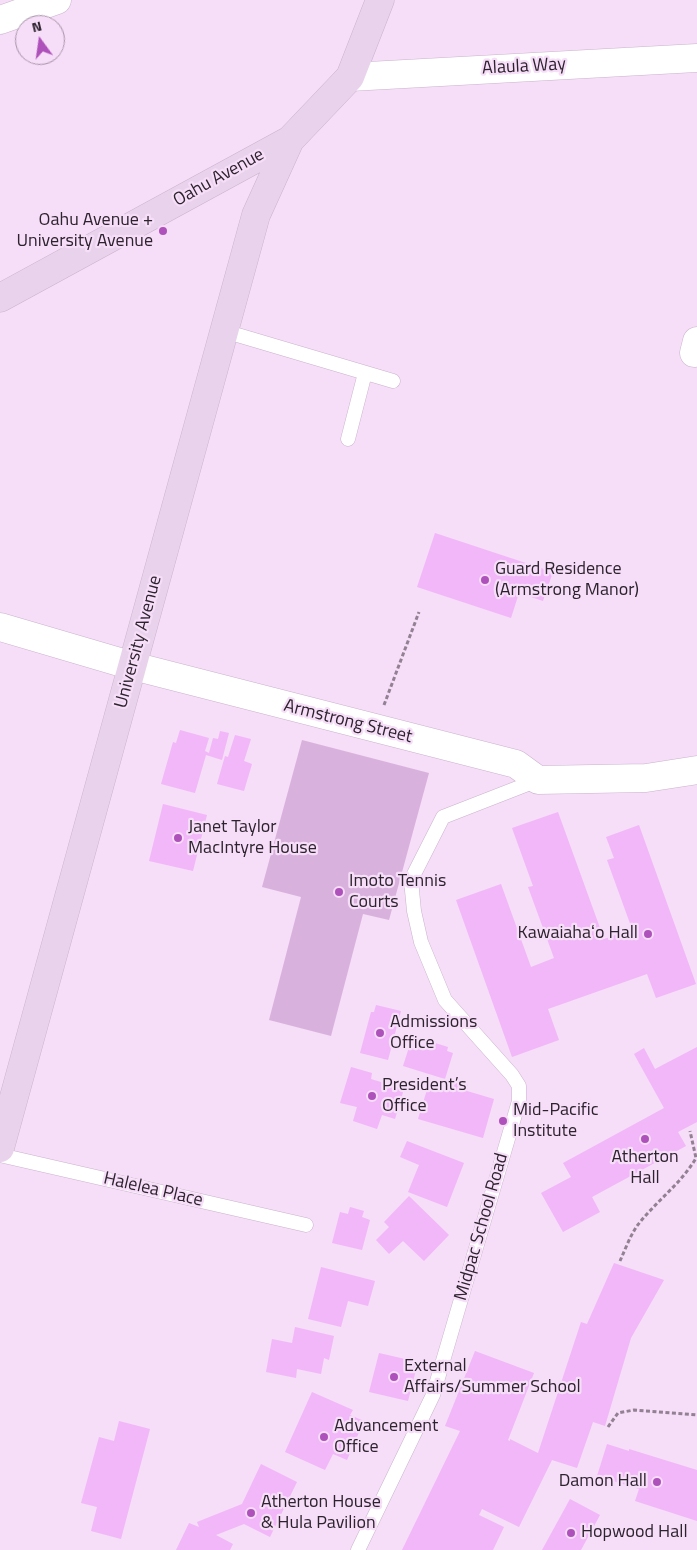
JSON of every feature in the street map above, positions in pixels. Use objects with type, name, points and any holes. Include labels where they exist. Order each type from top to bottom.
[{"type":"main road","name":"Oahu Avenue","points":[[0,298],[290,140],[350,77],[380,0]]},
{"type":"main road","name":"University Avenue","points":[[0,1148],[256,215],[290,140]]},
{"type":"street","points":[[0,20],[57,0]]},
{"type":"street","name":"Alaula Way","points":[[350,77],[697,58]]},
{"type":"street","name":"Armstrong Street","points":[[0,627],[133,666],[375,730],[516,764],[538,780]]},
{"type":"street","points":[[538,780],[646,778],[697,770]]},
{"type":"lane","points":[[224,331],[393,381]]},
{"type":"lane","points":[[348,439],[365,373]]},
{"type":"lane","name":"Midpac School Road","points":[[358,1550],[433,1395],[519,1101],[519,1086],[512,1075],[445,1000],[421,942],[414,911],[411,880],[443,817],[538,780]]},
{"type":"lane","name":"Halelea Place","points":[[0,1155],[306,1226]]},
{"type":"path","points":[[375,730],[419,612]]},
{"type":"path","points":[[620,1261],[636,1228],[663,1196],[688,1172],[696,1158],[690,1131]]},
{"type":"path","points":[[608,1427],[618,1413],[634,1410],[697,1416]]},
{"type":"shaded area","name":"Imoto Tennis Courts","points":[[302,740],[429,773],[389,920],[363,914],[331,1036],[269,1020],[301,897],[262,887]]},
{"type":"building","name":"Guard Residence (Armstrong Manor)","points":[[435,533],[553,572],[543,601],[519,593],[511,618],[417,587]]},
{"type":"building","points":[[180,730],[209,738],[205,751],[209,753],[213,738],[218,739],[220,731],[229,733],[222,760],[206,755],[195,793],[161,784],[173,742],[176,743]]},
{"type":"building","points":[[235,735],[251,739],[244,761],[252,764],[244,791],[217,784],[225,756],[228,757]]},
{"type":"building","name":"Janet Taylor MacIntyre House","points":[[163,804],[207,815],[193,871],[149,861]]},
{"type":"building","name":"Kawaiahaʻo Hall","points":[[558,812],[604,939],[632,929],[607,860],[614,858],[606,837],[639,825],[696,984],[656,998],[647,974],[548,1009],[559,1040],[512,1057],[456,900],[501,884],[531,967],[554,958],[528,887],[533,886],[512,828]]},
{"type":"building","name":"Admissions Office","points":[[376,1005],[401,1011],[388,1060],[360,1053],[371,1012],[374,1012]]},
{"type":"building","points":[[411,1041],[434,1048],[435,1043],[448,1047],[447,1051],[453,1053],[445,1079],[403,1066]]},
{"type":"building","name":"Atherton Hall","points":[[697,1047],[697,1122],[678,1132],[686,1146],[592,1197],[600,1212],[563,1232],[541,1193],[571,1177],[563,1163],[664,1108],[634,1054],[644,1048],[655,1069]]},
{"type":"building","name":"President’s Office","points":[[351,1067],[372,1073],[371,1079],[404,1089],[395,1119],[382,1115],[377,1129],[353,1121],[357,1107],[340,1103]]},
{"type":"building","points":[[430,1080],[454,1087],[455,1081],[468,1085],[467,1091],[494,1099],[483,1138],[418,1119]]},
{"type":"building","points":[[407,1141],[464,1163],[447,1207],[408,1192],[419,1165],[400,1157]]},
{"type":"building","points":[[409,1196],[449,1235],[424,1261],[403,1241],[389,1254],[376,1240],[389,1227],[384,1222]]},
{"type":"building","points":[[350,1207],[364,1211],[362,1217],[370,1220],[362,1250],[332,1243],[340,1212],[348,1214]]},
{"type":"building","points":[[614,1263],[664,1280],[631,1338],[605,1426],[593,1422],[577,1468],[552,1460],[519,1527],[482,1509],[479,1515],[504,1527],[493,1550],[402,1550],[460,1431],[445,1426],[475,1351],[534,1373],[508,1440],[510,1441],[510,1439],[538,1453],[581,1322],[587,1324]]},
{"type":"building","points":[[321,1267],[375,1281],[368,1306],[348,1301],[341,1327],[308,1319]]},
{"type":"building","points":[[295,1327],[334,1336],[329,1360],[324,1358],[321,1374],[297,1369],[296,1378],[266,1372],[272,1339],[292,1343]]},
{"type":"building","name":"External Affairs/Summer School","points":[[379,1353],[418,1362],[408,1401],[369,1392]]},
{"type":"building","name":"Advancement Office","points":[[312,1392],[353,1410],[350,1415],[364,1421],[347,1460],[333,1454],[325,1470],[285,1452]]},
{"type":"building","points":[[119,1421],[150,1429],[121,1539],[91,1531],[97,1507],[81,1503],[99,1437],[114,1441]]},
{"type":"building","name":"Damon Hall","points":[[607,1444],[697,1470],[697,1521],[635,1501],[639,1489],[597,1476]]},
{"type":"building","name":"Atherton House & Hula Pavilion","points":[[261,1464],[297,1482],[270,1537],[244,1524],[216,1535],[233,1544],[230,1550],[176,1550],[189,1523],[199,1527],[197,1522],[242,1504]]},
{"type":"building","name":"Hopwood Hall","points":[[570,1499],[600,1515],[581,1550],[542,1550]]},
{"type":"place","name":"Oahu Avenue + University Avenue","points":[[163,231]]},
{"type":"place","name":"Guard Residence (Armstrong Manor)","points":[[485,580]]},
{"type":"place","name":"Janet Taylor MacIntyre House","points":[[178,838]]},
{"type":"place","name":"Imoto Tennis Courts","points":[[339,892]]},
{"type":"place","name":"Kawaiahaʻo Hall","points":[[648,934]]},
{"type":"place","name":"Admissions Office","points":[[380,1033]]},
{"type":"place","name":"President’s Office","points":[[372,1096]]},
{"type":"place","name":"Mid-Pacific Institute","points":[[503,1121]]},
{"type":"place","name":"Atherton Hall","points":[[645,1139]]},
{"type":"place","name":"External Affairs/Summer School","points":[[394,1377]]},
{"type":"place","name":"Advancement Office","points":[[324,1437]]},
{"type":"place","name":"Damon Hall","points":[[657,1482]]},
{"type":"place","name":"Atherton House & Hula Pavilion","points":[[251,1513]]},
{"type":"place","name":"Hopwood Hall","points":[[571,1533]]}]
